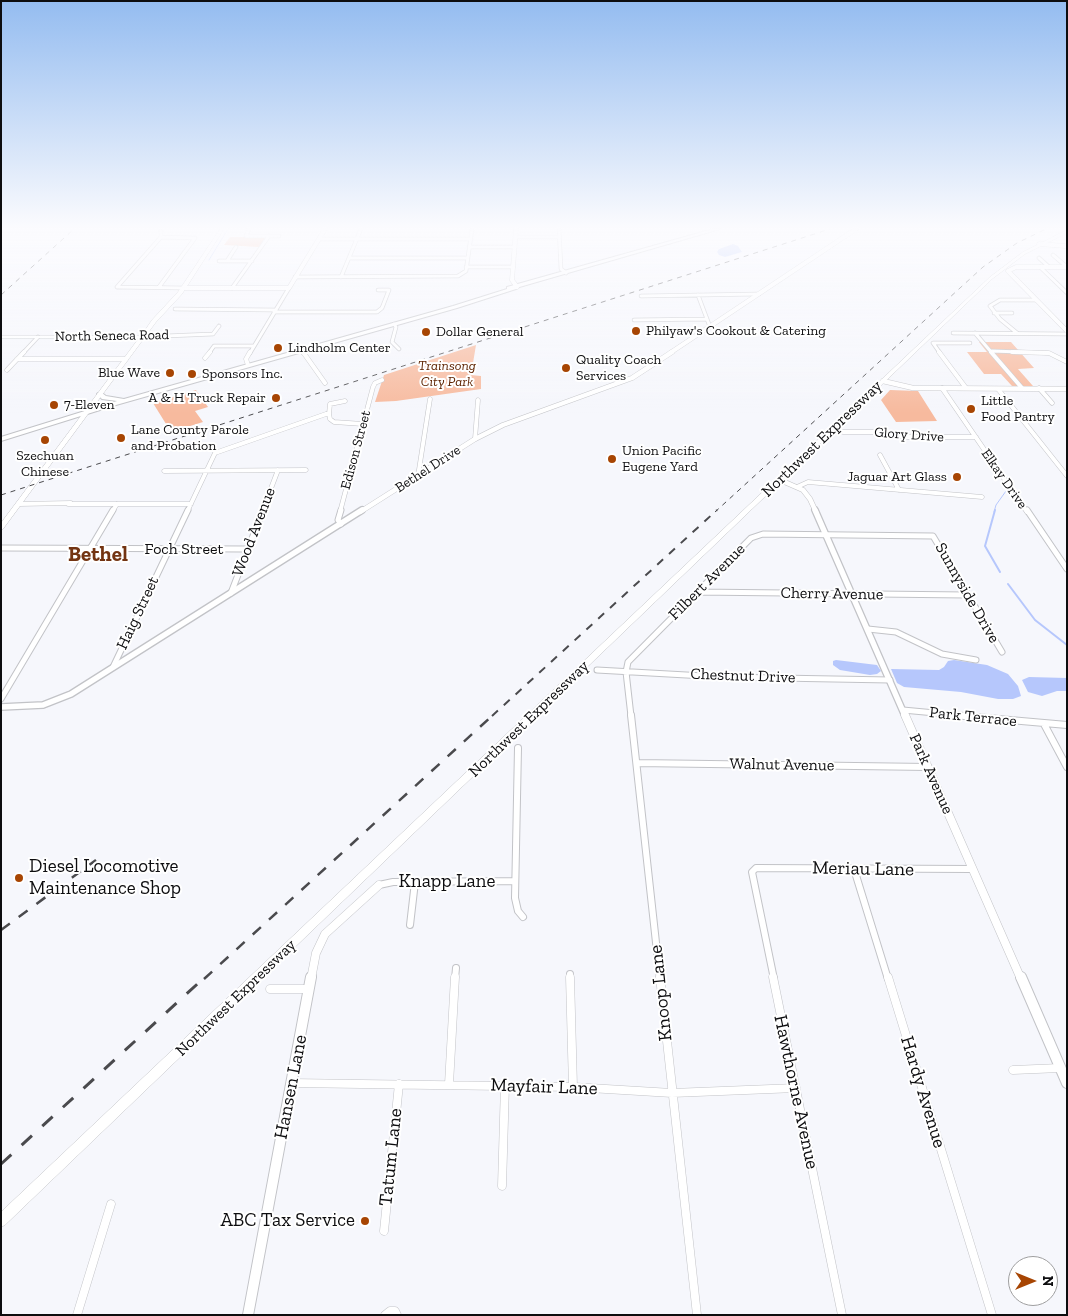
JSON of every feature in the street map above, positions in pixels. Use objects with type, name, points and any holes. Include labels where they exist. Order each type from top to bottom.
[{"type":"main road","points":[[1,528],[142,337],[182,290]]},
{"type":"main road","points":[[1,439],[507,290]]},
{"type":"main road","name":"Northwest Expressway","points":[[1,1221],[979,290]]},
{"type":"main road","name":"North Seneca Road","points":[[1,337],[142,337]]},
{"type":"main road","points":[[85,414],[124,405],[284,358],[302,350]]},
{"type":"main road","points":[[100,394],[104,398],[115,400],[132,399]]},
{"type":"street","points":[[248,365],[246,359],[288,290]]},
{"type":"street","points":[[175,309],[376,312],[382,308],[389,290]]},
{"type":"street","name":"Bethel Drive","points":[[1,707],[30,707],[53,702],[71,694],[475,439],[515,420],[628,381],[764,290]]},
{"type":"street","points":[[1027,290],[1067,332]]},
{"type":"street","points":[[641,296],[759,294]]},
{"type":"street","points":[[698,295],[710,327]]},
{"type":"street","points":[[1017,333],[994,313],[990,306],[997,301],[1036,300]]},
{"type":"street","points":[[994,313],[1012,312]]},
{"type":"street","points":[[634,320],[706,319]]},
{"type":"street","points":[[394,324],[396,327],[392,342],[399,349]]},
{"type":"street","name":"North Seneca Road","points":[[142,337],[213,334],[219,326]]},
{"type":"street","points":[[953,333],[1067,332]]},
{"type":"street","points":[[975,333],[1022,388]]},
{"type":"street","points":[[7,370],[38,337]]},
{"type":"street","points":[[966,388],[932,343],[970,343]]},
{"type":"street","points":[[205,358],[214,346],[254,346]]},
{"type":"street","points":[[302,350],[325,383]]},
{"type":"street","points":[[992,352],[1050,353],[1067,362]]},
{"type":"street","points":[[17,359],[126,359]]},
{"type":"street","points":[[889,375],[899,386]]},
{"type":"street","name":"Edison Street","points":[[341,524],[338,520],[373,387],[382,380]]},
{"type":"street","points":[[883,381],[899,386]]},
{"type":"street","points":[[876,387],[1067,389]]},
{"type":"street","name":"Elkay Drive","points":[[942,388],[1067,568]]},
{"type":"street","points":[[998,388],[1067,476]]},
{"type":"street","points":[[1039,388],[1052,403]]},
{"type":"street","points":[[418,476],[430,399]]},
{"type":"street","points":[[475,439],[478,400]]},
{"type":"street","points":[[345,401],[330,404],[329,414],[332,422],[363,424]]},
{"type":"street","name":"Haig Street","points":[[112,668],[218,451],[329,414]]},
{"type":"street","name":"Glory Drive","points":[[843,432],[877,432],[906,437],[976,437]]},
{"type":"street","points":[[880,456],[899,490]]},
{"type":"street","name":"Wood Avenue","points":[[232,593],[278,470]]},
{"type":"street","points":[[164,472],[306,470]]},
{"type":"street","name":"Park Avenue","points":[[780,480],[797,487],[808,495],[1067,1083]]},
{"type":"street","points":[[797,487],[808,482],[982,497]]},
{"type":"street","points":[[19,504],[191,504]]},
{"type":"street","points":[[1,699],[117,504]]},
{"type":"street","name":"Filbert Avenue","points":[[626,672],[628,662],[635,653],[755,536],[763,534],[931,535]]},
{"type":"street","name":"Sunnyside Drive","points":[[931,535],[934,536],[966,595],[1002,652]]},
{"type":"street","name":"Foch Street","points":[[1,548],[248,549]]},
{"type":"street","name":"Cherry Avenue","points":[[697,592],[966,595]]},
{"type":"street","points":[[868,629],[896,632],[942,654],[976,660]]},
{"type":"street","name":"Chestnut Drive","points":[[597,670],[733,677],[890,680]]},
{"type":"street","name":"Knoop Lane","points":[[626,672],[697,1315]]},
{"type":"street","name":"Park Terrace","points":[[903,710],[1067,725]]},
{"type":"street","points":[[1044,724],[1067,767]]},
{"type":"street","name":"Knapp Lane","points":[[518,748],[516,905],[523,917]]},
{"type":"street","name":"Walnut Avenue","points":[[636,762],[928,767]]},
{"type":"street","name":"Meriau Lane","points":[[754,869],[972,869]]},
{"type":"street","name":"Hawthorne Avenue","points":[[754,869],[752,874],[842,1315]]},
{"type":"street","name":"Hardy Avenue","points":[[854,869],[992,1315]]},
{"type":"street","name":"Knapp Lane","points":[[379,885],[393,882],[516,881]]},
{"type":"street","points":[[410,924],[415,882]]},
{"type":"street","name":"Hansen Lane","points":[[248,1315],[316,953],[326,934],[379,885]]},
{"type":"street","points":[[448,1084],[456,968]]},
{"type":"street","points":[[570,974],[574,1086]]},
{"type":"street","points":[[270,989],[309,990]]},
{"type":"street","points":[[1013,1070],[1060,1068]]},
{"type":"street","name":"Mayfair Lane","points":[[291,1083],[574,1086],[672,1093],[796,1088]]},
{"type":"street","name":"Tatum Lane","points":[[384,1231],[399,1084]]},
{"type":"street","points":[[502,1186],[505,1085]]},
{"type":"street","points":[[78,1315],[111,1204]]},
{"type":"street","points":[[385,1315],[390,1311],[394,1311],[397,1315]]},
{"type":"green space","points":[[979,342],[1011,342],[1034,368],[1018,369],[1033,386],[1012,386],[1001,374],[984,374],[967,352],[987,352]]},
{"type":"green space","name":"Trainsong City Park","points":[[476,345],[471,375],[481,376],[481,389],[396,401],[375,402],[384,375]]},
{"type":"green space","points":[[196,390],[208,407],[195,411],[203,422],[171,432],[153,403]]},
{"type":"green space","points":[[890,390],[918,391],[937,421],[896,422],[881,400]]},
{"type":"water","points":[[954,660],[987,665],[1008,674],[1018,686],[1021,696],[1013,699],[998,699],[961,692],[904,687],[897,683],[891,669],[939,670],[948,661]]},
{"type":"water","points":[[833,661],[877,665],[881,671],[870,675],[840,670],[833,665]]},
{"type":"water","points":[[1029,677],[1067,678],[1067,691],[1057,691],[1042,696],[1028,692],[1022,680]]},
{"type":"waterway","points":[[994,512],[996,505],[1006,491]]},
{"type":"waterway","points":[[995,510],[985,546],[1000,572]]},
{"type":"waterway","points":[[1008,584],[1035,620],[1067,645]]},
{"type":"railway","points":[[1,295],[6,290]]},
{"type":"railway","points":[[1,495],[639,290]]},
{"type":"railway","points":[[715,512],[957,290]]},
{"type":"railway","points":[[492,716],[717,510]]},
{"type":"railway","points":[[204,979],[493,715]]},
{"type":"railway","points":[[1,930],[96,860]]},
{"type":"railway","points":[[1,1164],[205,977]]},
{"type":"place","name":"Philyaw's Cookout & Catering","points":[[636,331]]},
{"type":"place","name":"Dollar General","points":[[426,332]]},
{"type":"place","name":"Lindholm Center","points":[[278,348]]},
{"type":"place","name":"Quality Coach Services","points":[[566,368]]},
{"type":"place","name":"Blue Wave","points":[[170,373]]},
{"type":"place","name":"Sponsors Inc.","points":[[192,374]]},
{"type":"place","name":"A & H Truck Repair","points":[[276,398]]},
{"type":"place","name":"7-Eleven","points":[[54,405]]},
{"type":"place","name":"Little Food Pantry","points":[[971,409]]},
{"type":"place","name":"Lane County Parole and Probation","points":[[121,438]]},
{"type":"place","name":"Szechuan Chinese","points":[[45,440]]},
{"type":"place","name":"Union Pacific Eugene Yard","points":[[612,459]]},
{"type":"place","name":"Jaguar Art Glass","points":[[957,477]]},
{"type":"place","name":"Diesel Locomotive Maintenance Shop","points":[[19,878]]},
{"type":"place","name":"ABC Tax Service","points":[[365,1221]]},
{"type":"district","name":"Bethel","points":[[98,555]]}]
